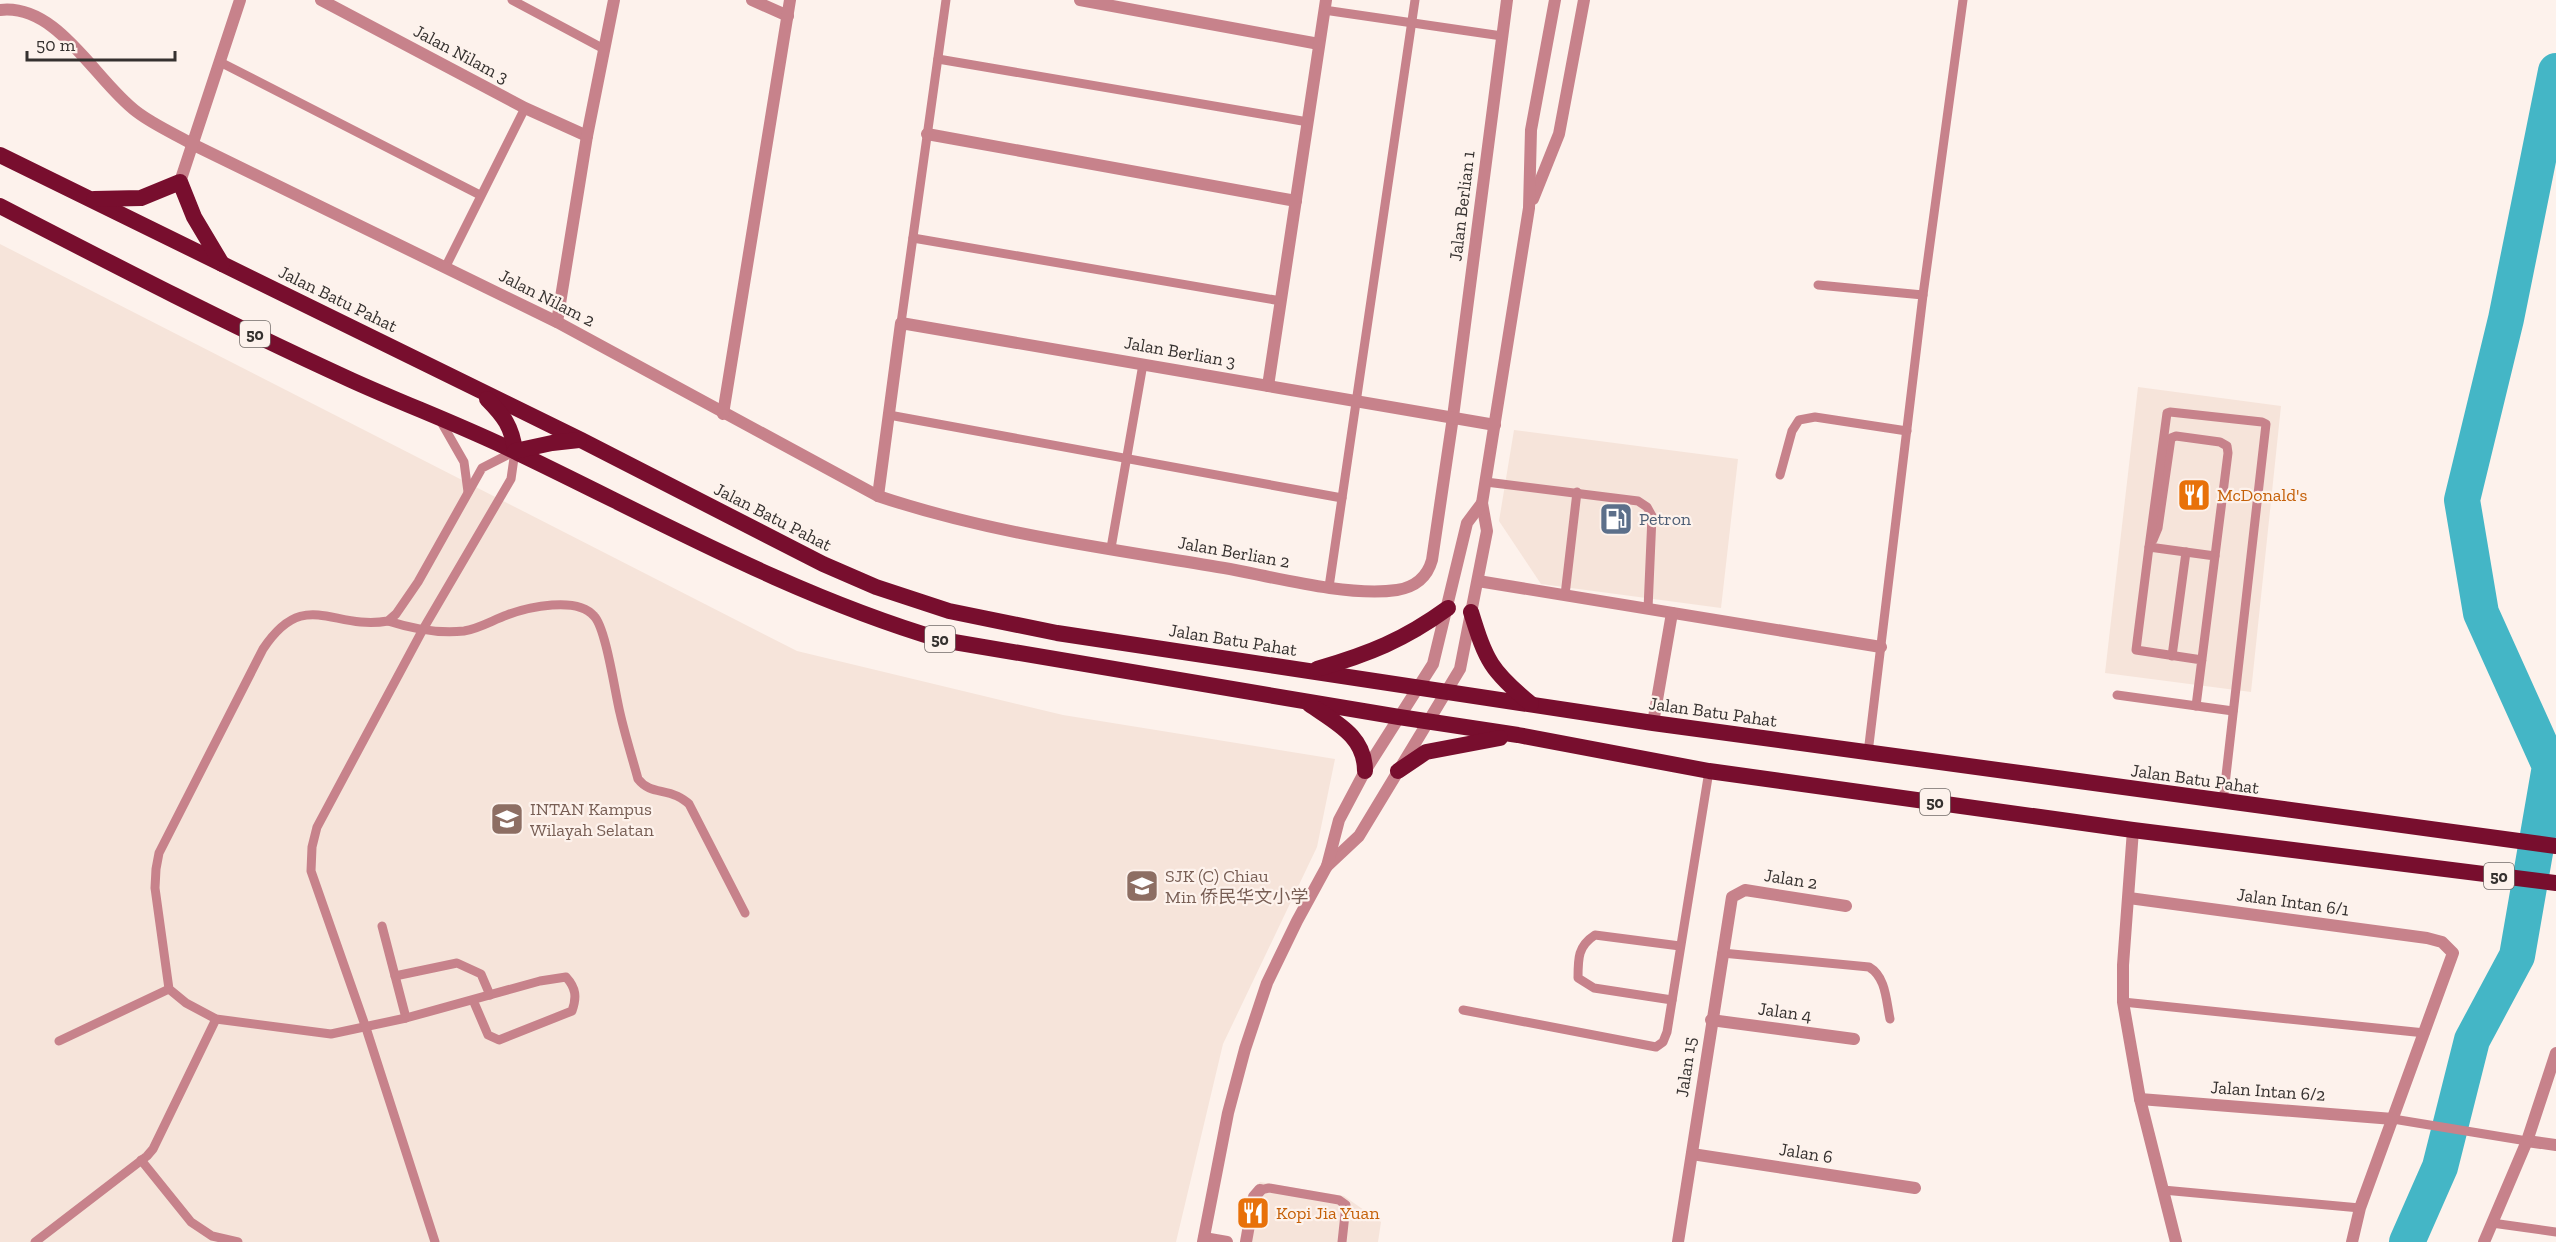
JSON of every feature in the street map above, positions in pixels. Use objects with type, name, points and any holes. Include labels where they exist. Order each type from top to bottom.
[{"type":"highway","name":"Jalan Batu Pahat","points":[[0,155],[581,440],[823,564],[876,586],[949,611],[1057,633],[1653,723],[2556,846]]},
{"type":"highway","points":[[89,199],[141,198],[180,182],[194,217],[222,265]]},
{"type":"highway","points":[[0,200],[47,231]]},
{"type":"highway","name":"50","points":[[0,207],[349,379],[515,451],[744,564],[889,624],[942,639],[1399,717],[1518,735],[1709,771],[2133,830],[2556,883]]},
{"type":"highway","points":[[478,390],[499,411],[513,432],[515,451],[552,442],[581,440]]},
{"type":"highway","points":[[1310,671],[1385,647],[1421,628],[1448,608]]},
{"type":"highway","points":[[1472,612],[1483,652],[1493,669],[1531,704]]},
{"type":"highway","points":[[1305,701],[1353,737],[1365,754],[1365,771]]},
{"type":"highway","points":[[1398,771],[1426,752],[1518,735]]},
{"type":"street","points":[[180,182],[240,0]]},
{"type":"street","name":"Jalan Nilam 3","points":[[321,0],[525,108],[587,136]]},
{"type":"street","points":[[557,322],[587,136],[614,0]]},
{"type":"street","points":[[752,0],[788,16]]},
{"type":"street","points":[[723,414],[790,0]]},
{"type":"street","points":[[1080,0],[1319,44]]},
{"type":"street","name":"Jalan Berlian 1","points":[[1453,417],[1507,0]]},
{"type":"street","points":[[1327,866],[1359,836],[1460,669],[1487,531],[1482,504],[1529,208],[1531,130],[1555,0]]},
{"type":"street","points":[[1529,208],[1559,134],[1584,0]]},
{"type":"street","points":[[0,9],[22,5]]},
{"type":"street","name":"Jalan Nilam 2","points":[[22,5],[57,31],[136,112],[194,145],[557,322],[878,496]]},
{"type":"street","points":[[1268,386],[1325,5]]},
{"type":"street","points":[[927,134],[1296,201]]},
{"type":"street","points":[[878,496],[901,323]]},
{"type":"street","name":"Jalan Berlian 3","points":[[901,323],[1495,424]]},
{"type":"street","name":"Jalan Berlian 2","points":[[878,496],[922,511],[1111,548],[1329,587],[1399,590],[1421,581],[1429,570],[1453,417]]},
{"type":"street","points":[[1227,1242],[1204,1240],[1228,1113],[1245,1049],[1267,983],[1327,866],[1338,819],[1365,771],[1432,664],[1448,608],[1467,523],[1482,504]]},
{"type":"street","points":[[1478,581],[1881,648]]},
{"type":"street","points":[[1653,723],[1672,613]]},
{"type":"street","points":[[2133,830],[2123,965],[2123,1002],[2140,1099],[2176,1242]]},
{"type":"street","name":"Jalan 2","points":[[1732,897],[1745,890],[1846,906]]},
{"type":"street","name":"Jalan 15","points":[[1678,1242],[1732,897]]},
{"type":"street","name":"Jalan Intan 6/1","points":[[2129,898],[2427,938],[2442,942],[2453,953],[2425,1033]]},
{"type":"street","name":"Jalan 4","points":[[1711,1020],[1854,1039]]},
{"type":"street","points":[[2352,1242],[2360,1208],[2425,1033]]},
{"type":"street","points":[[2484,1242],[2527,1141],[2556,1053]]},
{"type":"street","name":"Jalan Intan 6/2","points":[[2140,1099],[2393,1119]]},
{"type":"street","points":[[2527,1141],[2556,1145]]},
{"type":"street","name":"Jalan 6","points":[[1692,1154],[1915,1188]]},
{"type":"street","points":[[1246,1242],[1254,1197],[1260,1190]]},
{"type":"lane","points":[[512,0],[604,49]]},
{"type":"lane","points":[[901,323],[946,0]]},
{"type":"lane","points":[[1329,587],[1415,0]]},
{"type":"lane","points":[[1868,753],[1923,295],[1963,0]]},
{"type":"lane","points":[[1325,5],[1412,24],[1502,36]]},
{"type":"lane","points":[[938,59],[1308,122]]},
{"type":"lane","points":[[220,62],[480,195]]},
{"type":"lane","points":[[445,268],[525,108]]},
{"type":"lane","points":[[913,238],[1281,301]]},
{"type":"lane","points":[[1818,285],[1923,295]]},
{"type":"lane","points":[[1111,548],[1143,364]]},
{"type":"lane","points":[[2202,660],[2139,652],[2136,648],[2165,415],[2170,412],[2262,422],[2267,428],[2223,802]]},
{"type":"lane","points":[[889,415],[1342,498]]},
{"type":"lane","points":[[1780,475],[1792,431],[1799,420],[1815,417],[1907,431]]},
{"type":"lane","points":[[438,418],[459,449],[464,462],[468,492]]},
{"type":"lane","points":[[2149,547],[2158,528],[2171,438],[2176,436],[2220,442],[2227,446],[2228,453],[2196,706]]},
{"type":"lane","points":[[388,621],[396,614],[418,582],[482,468],[515,451]]},
{"type":"lane","points":[[435,1242],[366,1028],[311,871],[312,848],[317,827],[422,631],[511,478],[515,451]]},
{"type":"lane","points":[[1486,482],[1638,501],[1647,507],[1652,516],[1648,609]]},
{"type":"lane","points":[[1565,595],[1577,492]]},
{"type":"lane","points":[[2149,547],[2215,556]]},
{"type":"lane","points":[[2172,656],[2186,552]]},
{"type":"lane","points":[[473,1000],[488,1035],[499,1040],[572,1011],[577,998],[573,984],[566,977],[540,981],[366,1028],[331,1034],[216,1019],[186,1003],[169,988],[155,888],[159,853],[263,649],[283,624],[299,616],[388,621],[422,631],[465,631],[509,614],[543,606],[567,604],[585,609],[595,616],[601,631],[638,779],[652,790],[676,795],[689,804],[745,913]]},
{"type":"lane","points":[[2117,695],[2233,711]]},
{"type":"lane","points":[[1463,1010],[1656,1047],[1663,1042],[1667,1032],[1709,771]]},
{"type":"lane","points":[[382,926],[406,1018]]},
{"type":"lane","points":[[1672,1000],[1594,988],[1578,978],[1578,961],[1584,942],[1595,935],[1680,946]]},
{"type":"lane","points":[[1722,953],[1869,967],[1877,972],[1881,979],[1890,1018]]},
{"type":"lane","points":[[395,976],[457,963],[481,974],[490,995]]},
{"type":"lane","points":[[59,1041],[169,988]]},
{"type":"lane","points":[[2123,1002],[2425,1033]]},
{"type":"lane","points":[[35,1242],[141,1160],[159,1139],[216,1019]]},
{"type":"lane","points":[[2393,1119],[2527,1141]]},
{"type":"lane","points":[[141,1160],[191,1222],[212,1236],[238,1242]]},
{"type":"lane","points":[[1260,1190],[1269,1188],[1339,1200],[1346,1205],[1347,1213],[1342,1242]]},
{"type":"lane","points":[[2163,1190],[2360,1208]]},
{"type":"lane","points":[[2492,1222],[2556,1232]]},
{"type":"shaded area","name":"INTAN Kampus Wilayah Selatan","points":[[0,244],[797,651],[1063,715],[1335,759],[1317,847],[1223,1044],[1176,1242],[0,1242]]},
{"type":"shaded area","points":[[2138,387],[2281,406],[2251,692],[2105,673]]},
{"type":"shaded area","points":[[1514,430],[1738,459],[1721,608],[1541,584],[1499,521]]},
{"type":"shaded area","points":[[1260,1182],[1344,1196],[1381,1222],[1378,1242],[1240,1242],[1247,1197]]},
{"type":"waterway","points":[[2407,1242],[2440,1167],[2472,1040],[2517,956],[2550,766],[2481,613],[2462,500],[2506,319],[2556,71]]},
{"type":"place","name":"McDonald's","points":[[2194,495]]},
{"type":"place","name":"Petron","points":[[1616,519]]},
{"type":"place","name":"INTAN Kampus Wilayah Selatan","points":[[507,819]]},
{"type":"place","name":"SJK (C) Chiau Min 侨民华文小学","points":[[1142,886]]},
{"type":"place","name":"Kopi Jia Yuan","points":[[1253,1213]]}]
